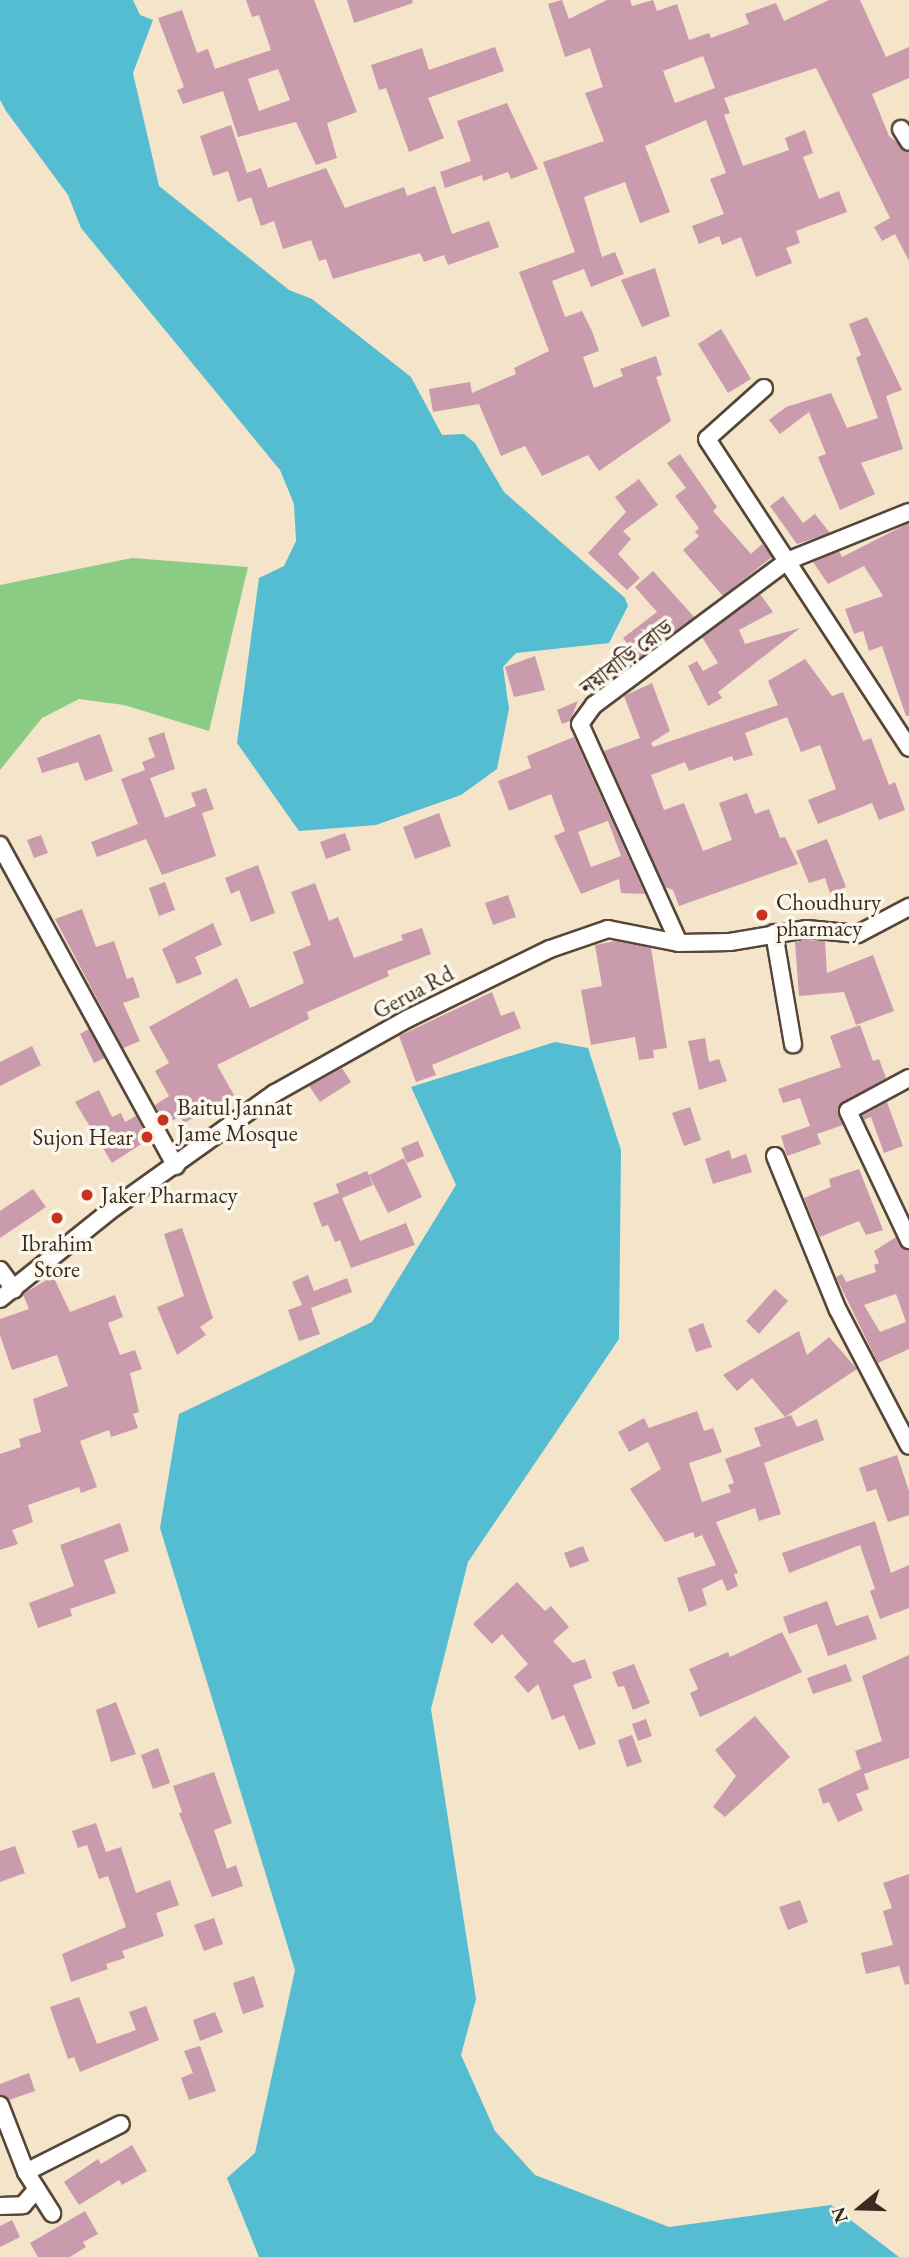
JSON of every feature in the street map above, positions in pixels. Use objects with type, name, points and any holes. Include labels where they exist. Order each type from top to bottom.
[{"type":"street","points":[[764,388],[707,439],[909,748]]},
{"type":"street","name":"নয়াবাড়ি রোড","points":[[679,943],[580,724],[594,705],[787,561],[909,512]]},
{"type":"street","points":[[0,845],[176,1166]]},
{"type":"street","name":"Gerua Rd","points":[[0,1299],[15,1290],[116,1207],[176,1166],[204,1141],[275,1093],[407,1019],[550,949],[608,929],[679,943],[730,942],[807,929],[858,934],[909,907]]},
{"type":"street","points":[[774,933],[793,1044]]},
{"type":"street","points":[[909,1078],[848,1111],[909,1240]]},
{"type":"street","points":[[775,1156],[838,1310],[909,1446]]},
{"type":"street","points":[[0,1270],[15,1290]]},
{"type":"street","points":[[0,2105],[26,2172],[52,2213]]},
{"type":"street","points":[[26,2172],[121,2124]]},
{"type":"street","points":[[0,2206],[23,2205],[37,2189]]},
{"type":"green space","points":[[132,558],[248,567],[209,731],[124,705],[79,699],[42,718],[0,770],[0,585]]},
{"type":"water","points":[[0,0],[133,0],[140,15],[153,20],[133,73],[159,186],[289,290],[312,299],[411,377],[442,435],[464,434],[475,443],[504,492],[625,598],[628,606],[609,643],[516,653],[503,667],[509,709],[497,769],[461,795],[376,825],[299,831],[237,743],[259,578],[284,566],[296,541],[294,504],[280,470],[81,228],[68,195],[6,111],[0,100]]},
{"type":"water","points":[[555,1042],[588,1048],[621,1150],[619,1339],[468,1562],[431,1709],[476,1999],[461,2055],[495,2131],[535,2175],[669,2227],[831,2205],[899,2257],[259,2257],[227,2178],[255,2153],[295,1970],[160,1528],[179,1414],[372,1322],[456,1185],[411,1087]]},
{"type":"building","points":[[246,0],[314,0],[357,112],[327,123],[337,158],[316,165],[296,122],[238,137],[223,91],[183,104],[177,90],[184,87],[158,18],[182,10],[197,53],[208,49],[215,69],[271,50],[259,15],[252,17]],"holes":[[[278,69],[290,100],[259,111],[248,79]]]},
{"type":"building","points":[[347,0],[412,0],[413,3],[354,23]]},
{"type":"building","points":[[562,0],[569,19],[607,0],[630,0],[632,6],[653,0],[657,11],[677,4],[689,40],[709,33],[711,38],[749,24],[745,14],[776,3],[784,21],[829,0],[860,0],[886,57],[909,47],[909,78],[872,94],[889,136],[909,152],[909,261],[895,234],[882,241],[874,227],[890,218],[816,68],[724,98],[730,113],[724,115],[743,166],[789,150],[785,138],[805,130],[813,153],[803,157],[819,199],[839,191],[847,212],[796,231],[800,243],[786,248],[792,263],[756,277],[741,237],[722,245],[719,236],[699,244],[692,226],[724,214],[710,179],[726,173],[706,120],[645,146],[670,212],[640,223],[625,182],[584,197],[602,257],[615,252],[624,274],[591,287],[584,269],[552,281],[565,317],[582,311],[592,331],[599,351],[583,357],[594,388],[623,376],[620,369],[656,356],[662,375],[656,377],[671,421],[599,471],[588,455],[542,476],[525,446],[501,456],[479,404],[433,412],[429,389],[470,382],[472,393],[516,374],[514,368],[549,351],[519,272],[575,252],[543,162],[604,141],[585,93],[603,87],[590,48],[565,57],[548,4]],"holes":[[[703,56],[715,88],[675,103],[663,71]]]},
{"type":"building","points":[[495,47],[504,71],[428,98],[444,138],[409,152],[386,88],[379,90],[371,65],[422,48],[429,70]]},
{"type":"building","points":[[507,103],[538,169],[511,179],[508,172],[483,181],[482,175],[445,188],[440,172],[471,161],[457,121]]},
{"type":"building","points":[[231,125],[247,173],[261,168],[268,188],[326,168],[345,208],[404,187],[407,196],[435,186],[452,234],[489,221],[499,247],[448,265],[444,255],[424,262],[420,253],[333,279],[326,259],[319,261],[311,240],[283,249],[274,221],[261,226],[251,197],[238,202],[228,171],[213,176],[200,136]]},
{"type":"building","points":[[655,268],[670,316],[642,327],[621,280]]},
{"type":"building","points":[[867,317],[902,390],[886,396],[903,449],[861,463],[875,494],[840,510],[818,457],[826,454],[809,412],[780,434],[769,420],[786,407],[831,393],[847,428],[878,418],[856,358],[861,355],[849,324]]},
{"type":"building","points":[[721,329],[751,379],[728,393],[698,344]]},
{"type":"building","points":[[680,454],[717,507],[713,511],[751,554],[762,544],[772,557],[723,596],[683,550],[699,536],[695,532],[699,528],[675,496],[686,488],[667,463]]},
{"type":"building","points":[[639,479],[658,505],[623,531],[631,539],[618,554],[640,578],[627,590],[588,553],[626,512],[615,497]]},
{"type":"building","points":[[783,496],[803,523],[815,514],[830,533],[797,544],[770,506]]},
{"type":"building","points":[[909,523],[909,716],[906,716],[882,646],[869,651],[863,631],[854,634],[845,609],[883,596],[864,566],[828,584],[813,562],[839,551],[842,557]]},
{"type":"building","points":[[653,571],[694,617],[639,658],[623,638],[657,612],[635,587]]},
{"type":"building","points":[[760,594],[773,612],[739,630],[745,644],[800,628],[718,692],[722,698],[708,706],[688,666],[697,661],[703,671],[718,663],[702,637]]},
{"type":"building","points":[[535,656],[545,690],[514,697],[505,667]]},
{"type":"building","points":[[805,659],[832,696],[843,692],[863,741],[871,738],[889,785],[895,782],[905,810],[879,820],[872,803],[818,824],[808,800],[836,789],[820,745],[801,752],[787,717],[745,733],[753,755],[734,761],[732,756],[689,771],[685,762],[651,775],[664,810],[684,803],[703,851],[732,840],[719,803],[747,793],[755,814],[769,809],[780,838],[785,837],[798,864],[679,906],[673,890],[665,887],[604,751],[640,738],[624,696],[652,683],[670,731],[651,743],[653,747],[778,705],[768,681]]},
{"type":"building","points":[[578,701],[570,721],[562,724],[557,710]]},
{"type":"building","points":[[164,732],[175,769],[150,778],[165,818],[196,806],[191,793],[206,788],[214,809],[202,813],[216,856],[162,875],[146,839],[97,857],[91,842],[138,824],[121,779],[145,770],[142,762],[155,757],[148,738]]},
{"type":"building","points":[[100,734],[113,771],[85,781],[78,762],[42,773],[37,758]]},
{"type":"building","points":[[574,737],[645,894],[621,893],[619,879],[581,894],[554,836],[565,831],[551,794],[509,811],[498,781],[531,768],[527,756]],"holes":[[[608,821],[621,856],[591,867],[578,832]]]},
{"type":"building","points":[[439,813],[451,846],[415,859],[403,827]]},
{"type":"building","points":[[345,833],[351,850],[326,859],[320,842]]},
{"type":"building","points":[[41,835],[48,853],[34,858],[27,840]]},
{"type":"building","points":[[827,839],[846,887],[830,893],[825,878],[809,883],[796,851]]},
{"type":"building","points":[[258,865],[275,913],[251,922],[239,890],[231,894],[225,878]]},
{"type":"building","points":[[165,882],[175,910],[159,916],[149,888]]},
{"type":"building","points":[[315,883],[329,921],[338,917],[354,958],[403,940],[401,935],[422,928],[431,954],[387,971],[389,976],[307,1012],[309,1019],[217,1065],[234,1095],[184,1123],[180,1116],[165,1125],[155,1105],[169,1096],[155,1071],[169,1063],[149,1027],[237,978],[250,1008],[304,983],[293,952],[311,945],[291,892]]},
{"type":"building","points":[[508,895],[516,917],[493,925],[485,903]]},
{"type":"building","points":[[82,909],[96,947],[114,941],[127,979],[133,977],[140,997],[123,1003],[140,1041],[123,1048],[55,919]]},
{"type":"building","points":[[213,923],[222,945],[195,957],[202,974],[177,984],[162,949]]},
{"type":"building","points":[[615,941],[651,948],[667,1048],[653,1050],[654,1058],[639,1060],[635,1037],[591,1045],[581,990],[602,986],[595,945]]},
{"type":"building","points":[[825,941],[827,973],[873,955],[894,1011],[856,1025],[844,992],[799,996],[795,942]]},
{"type":"building","points":[[492,992],[501,1016],[514,1011],[521,1028],[432,1065],[436,1075],[416,1082],[399,1036]]},
{"type":"building","points":[[860,1025],[873,1061],[879,1059],[886,1078],[840,1105],[843,1125],[817,1134],[821,1144],[787,1156],[781,1136],[810,1126],[800,1098],[783,1103],[778,1089],[841,1067],[830,1036]]},
{"type":"building","points":[[89,1029],[105,1058],[94,1063],[80,1034]]},
{"type":"building","points":[[705,1038],[709,1062],[719,1059],[727,1081],[699,1090],[688,1041]]},
{"type":"building","points":[[32,1046],[41,1065],[0,1086],[0,1062]]},
{"type":"building","points":[[342,1068],[351,1082],[320,1102],[309,1086]]},
{"type":"building","points":[[99,1090],[112,1117],[121,1113],[125,1122],[136,1116],[149,1139],[112,1163],[75,1102]]},
{"type":"building","points":[[887,1102],[903,1146],[884,1153],[871,1117],[864,1120],[862,1116]]},
{"type":"building","points":[[690,1107],[701,1140],[684,1146],[672,1113]]},
{"type":"building","points":[[418,1141],[424,1156],[407,1163],[401,1148]]},
{"type":"building","points":[[729,1150],[732,1159],[746,1154],[752,1172],[713,1184],[705,1159]]},
{"type":"building","points":[[404,1158],[422,1197],[388,1213],[369,1175]]},
{"type":"building","points":[[859,1169],[883,1230],[866,1235],[859,1221],[820,1237],[804,1198],[831,1187],[829,1179]]},
{"type":"building","points":[[367,1171],[373,1185],[342,1198],[360,1241],[406,1223],[415,1245],[351,1268],[340,1240],[335,1242],[328,1225],[322,1227],[313,1203],[339,1193],[336,1184]]},
{"type":"building","points":[[33,1189],[46,1207],[0,1238],[0,1211]]},
{"type":"building","points":[[182,1228],[213,1318],[200,1327],[206,1335],[177,1355],[157,1307],[184,1296],[164,1234]]},
{"type":"building","points":[[896,1237],[909,1250],[909,1349],[878,1363],[836,1277],[842,1274],[846,1282],[876,1272],[874,1265],[879,1263],[874,1251]],"holes":[[[896,1294],[906,1322],[880,1332],[864,1305]]]},
{"type":"building","points":[[308,1275],[314,1291],[347,1278],[352,1292],[311,1308],[320,1334],[299,1341],[288,1310],[302,1305],[292,1282]]},
{"type":"building","points":[[53,1276],[70,1312],[115,1295],[123,1317],[108,1323],[120,1355],[135,1350],[142,1369],[130,1373],[139,1412],[133,1414],[138,1428],[111,1437],[109,1430],[80,1441],[97,1487],[81,1493],[79,1487],[28,1505],[33,1522],[12,1530],[18,1544],[0,1550],[0,1454],[21,1447],[19,1439],[41,1432],[33,1399],[68,1386],[57,1355],[12,1370],[0,1335],[0,1319],[29,1309],[23,1294]]},
{"type":"building","points":[[775,1289],[788,1301],[759,1334],[746,1321]]},
{"type":"building","points":[[703,1323],[712,1347],[696,1352],[688,1329]]},
{"type":"building","points":[[799,1331],[807,1355],[829,1337],[857,1369],[785,1417],[752,1378],[737,1391],[723,1375]]},
{"type":"building","points":[[697,1411],[704,1431],[713,1428],[722,1452],[689,1463],[702,1502],[731,1492],[728,1485],[734,1483],[725,1459],[761,1446],[754,1428],[791,1415],[797,1427],[817,1419],[824,1440],[764,1463],[781,1514],[759,1521],[755,1508],[716,1522],[738,1573],[734,1574],[738,1586],[727,1591],[722,1579],[702,1589],[707,1605],[689,1612],[677,1578],[716,1565],[702,1535],[695,1538],[693,1532],[665,1542],[630,1489],[661,1469],[648,1442],[629,1452],[618,1432],[644,1418],[649,1428]]},
{"type":"building","points":[[897,1455],[909,1491],[909,1515],[888,1522],[876,1489],[867,1492],[859,1468]]},
{"type":"building","points":[[875,1521],[891,1573],[909,1565],[909,1608],[880,1619],[870,1591],[875,1589],[860,1545],[789,1573],[782,1553]]},
{"type":"building","points":[[120,1523],[129,1551],[104,1560],[116,1593],[70,1609],[72,1616],[38,1628],[29,1603],[74,1586],[60,1545]]},
{"type":"building","points":[[583,1546],[589,1561],[570,1568],[564,1553]]},
{"type":"building","points":[[517,1582],[545,1611],[551,1606],[569,1627],[553,1641],[573,1663],[585,1659],[592,1678],[573,1685],[596,1744],[579,1750],[564,1715],[552,1720],[538,1684],[528,1693],[514,1677],[528,1664],[502,1634],[492,1644],[473,1624]]},
{"type":"building","points":[[827,1601],[836,1626],[868,1615],[877,1639],[828,1656],[817,1624],[789,1634],[783,1617]]},
{"type":"building","points":[[782,1632],[802,1672],[700,1717],[690,1693],[698,1689],[689,1669],[728,1652],[730,1657]]},
{"type":"building","points":[[909,1655],[909,1758],[864,1774],[869,1789],[856,1794],[863,1810],[838,1822],[829,1802],[823,1804],[818,1789],[861,1769],[855,1751],[882,1741],[862,1676]]},
{"type":"building","points":[[634,1664],[650,1703],[633,1710],[624,1686],[618,1687],[612,1672]]},
{"type":"building","points":[[846,1664],[852,1681],[813,1694],[807,1678]]},
{"type":"building","points":[[116,1702],[136,1754],[111,1762],[96,1710]]},
{"type":"building","points":[[755,1716],[790,1757],[725,1817],[713,1807],[736,1776],[715,1750]]},
{"type":"building","points":[[646,1719],[652,1736],[638,1741],[632,1724]]},
{"type":"building","points":[[632,1735],[642,1762],[627,1767],[618,1740]]},
{"type":"building","points":[[158,1748],[170,1783],[153,1789],[141,1755]]},
{"type":"building","points":[[214,1772],[232,1823],[214,1830],[227,1869],[236,1865],[243,1886],[212,1897],[179,1813],[182,1812],[173,1786]]},
{"type":"building","points":[[96,1823],[106,1852],[121,1847],[136,1893],[170,1880],[179,1905],[156,1913],[164,1936],[122,1951],[125,1958],[106,1964],[108,1969],[71,1982],[62,1954],[126,1927],[108,1876],[99,1879],[87,1845],[78,1848],[72,1831]]},
{"type":"building","points":[[15,1846],[25,1873],[0,1882],[0,1851]]},
{"type":"building","points":[[909,1874],[909,1984],[905,1985],[899,1966],[866,1974],[861,1953],[893,1945],[883,1911],[892,1908],[883,1883]]},
{"type":"building","points":[[800,1900],[808,1922],[788,1930],[779,1907]]},
{"type":"building","points":[[214,1918],[223,1944],[204,1951],[194,1925]]},
{"type":"building","points":[[254,1976],[264,2007],[243,2014],[233,1983]]},
{"type":"building","points":[[79,1997],[97,2044],[136,2030],[129,2012],[146,2006],[159,2040],[80,2072],[74,2057],[68,2059],[50,2007]]},
{"type":"building","points":[[215,2012],[223,2032],[200,2041],[193,2020]]},
{"type":"building","points":[[200,2046],[216,2091],[189,2100],[181,2078],[193,2073],[184,2051]]},
{"type":"building","points":[[29,2073],[35,2091],[9,2100],[0,2095],[0,2084]]},
{"type":"building","points":[[132,2145],[147,2171],[122,2185],[119,2180],[79,2205],[64,2182],[98,2159],[101,2164]]},
{"type":"building","points":[[85,2211],[98,2234],[83,2242],[86,2247],[70,2257],[38,2257],[30,2243]]},
{"type":"building","points":[[12,2220],[20,2237],[0,2247],[0,2226]]},
{"type":"place","name":"Choudhury pharmacy","points":[[762,915]]},
{"type":"place","name":"Baitul Jannat Jame Mosque","points":[[163,1120]]},
{"type":"place","name":"Sujon Hear","points":[[147,1137]]},
{"type":"place","name":"Jaker Pharmacy","points":[[87,1195]]},
{"type":"place","name":"Ibrahim Store","points":[[57,1218]]}]
